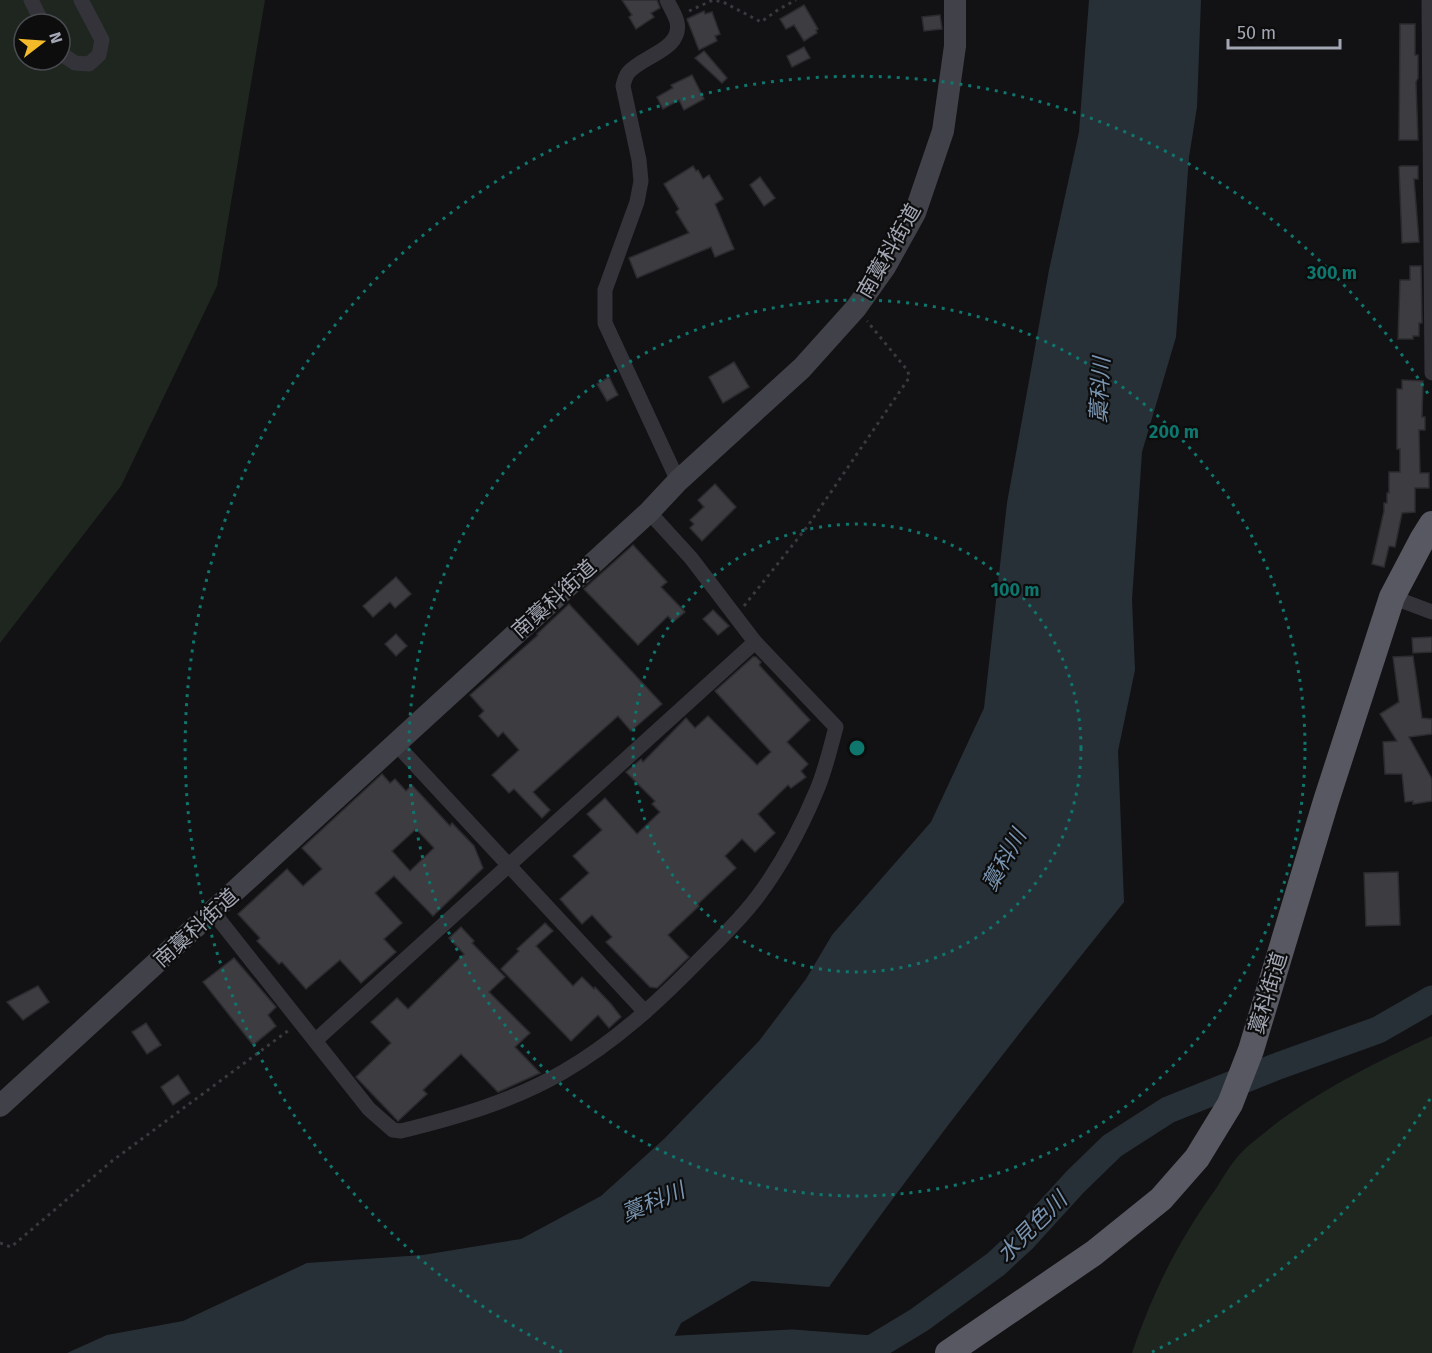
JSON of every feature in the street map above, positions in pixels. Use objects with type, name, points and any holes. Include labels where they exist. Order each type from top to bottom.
[{"type":"highway","name":"藁科街道","points":[[948,1353],[1094,1253],[1161,1199],[1197,1158],[1230,1104],[1259,1025],[1326,801],[1392,597],[1432,524]]},
{"type":"main road","name":"南藁科街道","points":[[0,1106],[649,512],[678,481],[802,368],[856,308],[885,267],[915,213],[943,131],[955,46],[955,0]]},
{"type":"street","points":[[72,61],[89,64],[99,55],[102,40],[81,0]]},
{"type":"street","points":[[667,0],[676,22],[677,30],[674,39],[669,45],[634,67],[626,75],[623,86],[639,160],[641,181],[636,202],[605,290],[605,322],[678,481]]},
{"type":"street","points":[[1429,0],[1432,373]]},
{"type":"street","points":[[213,912],[369,1109],[393,1130],[401,1131],[459,1117],[513,1097],[562,1073],[592,1054],[645,1012],[734,925],[759,894],[804,819],[817,790],[836,727],[755,642],[691,558],[649,512]]},
{"type":"street","points":[[1392,597],[1432,612]]},
{"type":"street","points":[[316,1040],[755,642]]},
{"type":"street","points":[[396,744],[645,1012]]},
{"type":"path","points":[[676,22],[683,14],[712,0],[723,2],[761,21],[796,0]]},
{"type":"path","points":[[736,617],[807,527],[909,378],[908,371],[856,308]]},
{"type":"path","points":[[0,1243],[11,1247],[112,1161],[301,1021]]},
{"type":"shaded area","points":[[0,0],[265,0],[217,286],[121,486],[0,643]]},
{"type":"shaded area","points":[[1432,1036],[1432,1353],[1132,1353],[1148,1309],[1178,1249],[1201,1210],[1241,1153],[1308,1102],[1369,1067]]},
{"type":"water","name":"藁科川","points":[[1089,0],[1201,0],[1197,107],[1189,157],[1176,337],[1142,452],[1132,600],[1135,670],[1118,751],[1124,902],[937,1140],[829,1287],[752,1281],[681,1323],[666,1353],[67,1353],[107,1335],[183,1321],[307,1263],[423,1255],[521,1239],[601,1196],[664,1139],[759,1041],[806,979],[832,935],[931,822],[984,708],[1007,503],[1049,270],[1079,132]]},
{"type":"building","points":[[622,0],[657,0],[660,8],[651,13],[654,17],[636,29],[629,17],[632,15]]},
{"type":"building","points":[[804,5],[818,29],[817,33],[804,41],[794,25],[786,29],[780,19]]},
{"type":"building","points":[[704,11],[705,14],[712,12],[720,34],[715,36],[717,41],[699,50],[687,19]]},
{"type":"building","points":[[940,15],[942,29],[924,31],[922,17]]},
{"type":"building","points":[[1400,24],[1415,24],[1415,55],[1418,55],[1416,82],[1418,140],[1399,140]]},
{"type":"building","points":[[804,47],[810,58],[792,67],[787,56]]},
{"type":"building","points":[[704,51],[727,78],[722,83],[695,58]]},
{"type":"building","points":[[692,75],[704,99],[684,110],[679,100],[663,109],[657,97],[673,88],[671,85]]},
{"type":"building","points":[[693,166],[703,179],[709,175],[723,199],[715,204],[734,249],[715,257],[711,247],[637,278],[629,258],[689,233],[676,212],[679,209],[664,184]]},
{"type":"building","points":[[1418,166],[1418,179],[1414,179],[1419,242],[1402,243],[1399,167]]},
{"type":"building","points":[[760,177],[775,198],[764,206],[750,185]]},
{"type":"building","points":[[1410,266],[1421,266],[1422,323],[1419,323],[1419,336],[1413,336],[1413,339],[1398,339],[1400,280],[1410,280]]},
{"type":"building","points":[[734,362],[749,387],[723,403],[709,377]]},
{"type":"building","points":[[609,377],[618,395],[607,401],[597,384]]},
{"type":"building","points":[[1402,380],[1423,381],[1422,417],[1425,417],[1425,430],[1419,430],[1420,473],[1429,473],[1429,488],[1415,488],[1415,512],[1402,513],[1395,547],[1389,546],[1384,567],[1372,564],[1384,503],[1387,503],[1387,493],[1389,493],[1389,472],[1400,472],[1400,449],[1397,449],[1397,389],[1402,389]]},
{"type":"building","points":[[715,484],[736,507],[702,541],[690,528],[694,524],[690,520],[704,507],[698,500]]},
{"type":"building","points":[[633,545],[667,582],[661,587],[685,612],[673,622],[668,616],[638,645],[584,589]]},
{"type":"building","points":[[396,577],[411,594],[395,608],[390,602],[373,617],[363,606]]},
{"type":"building","points":[[569,604],[662,704],[631,731],[618,716],[533,792],[550,810],[542,818],[514,789],[509,793],[492,775],[519,750],[503,732],[498,737],[479,716],[484,711],[470,695],[538,635]]},
{"type":"building","points":[[713,610],[729,626],[718,635],[703,619]]},
{"type":"building","points":[[396,634],[407,646],[396,656],[385,644]]},
{"type":"building","points":[[1432,637],[1432,652],[1413,653],[1412,638]]},
{"type":"building","points":[[1413,656],[1422,718],[1432,719],[1432,734],[1409,737],[1432,779],[1432,801],[1413,804],[1413,801],[1405,802],[1402,774],[1385,774],[1383,742],[1397,741],[1380,714],[1399,702],[1393,657]]},
{"type":"building","points":[[753,657],[761,662],[759,665],[810,720],[787,742],[808,764],[801,771],[806,777],[791,788],[788,785],[758,814],[775,833],[755,852],[742,839],[725,856],[736,868],[668,935],[689,957],[657,988],[650,987],[606,942],[612,937],[592,915],[582,924],[560,899],[589,873],[573,856],[602,830],[587,814],[605,798],[637,834],[660,812],[652,804],[655,801],[626,772],[641,759],[643,762],[686,718],[695,728],[708,716],[757,765],[771,752],[715,691]]},
{"type":"building","points":[[382,774],[390,783],[395,779],[406,791],[412,785],[450,826],[452,823],[474,846],[483,868],[433,916],[394,876],[375,893],[402,923],[384,939],[396,952],[361,983],[340,960],[306,989],[282,962],[279,964],[257,941],[260,938],[238,914],[287,869],[303,886],[322,869],[302,848]],"holes":[[[416,829],[434,848],[410,871],[392,851]]]},
{"type":"building","points":[[1398,872],[1400,925],[1366,926],[1364,873]]},
{"type":"building","points":[[545,923],[553,931],[536,946],[573,986],[582,977],[611,1004],[621,1017],[609,1028],[598,1015],[571,1041],[501,969],[519,951],[517,949]]},
{"type":"building","points":[[461,927],[474,941],[472,943],[505,977],[489,992],[530,1033],[515,1047],[540,1073],[498,1092],[461,1054],[423,1090],[427,1094],[398,1121],[356,1077],[391,1043],[371,1022],[397,998],[408,1009],[464,954],[449,938]]},
{"type":"building","points":[[234,958],[276,1007],[268,1015],[276,1026],[253,1045],[203,982]]},
{"type":"building","points":[[38,986],[49,1002],[23,1020],[7,1002]]},
{"type":"building","points":[[146,1023],[161,1045],[147,1054],[132,1032]]},
{"type":"building","points":[[178,1075],[190,1093],[173,1105],[161,1087]]},
{"type":"waterway","name":"水見色川","points":[[607,1353],[792,1343],[871,1349],[919,1320],[996,1264],[1112,1146],[1168,1110],[1278,1066],[1378,1030],[1432,999]]}]
